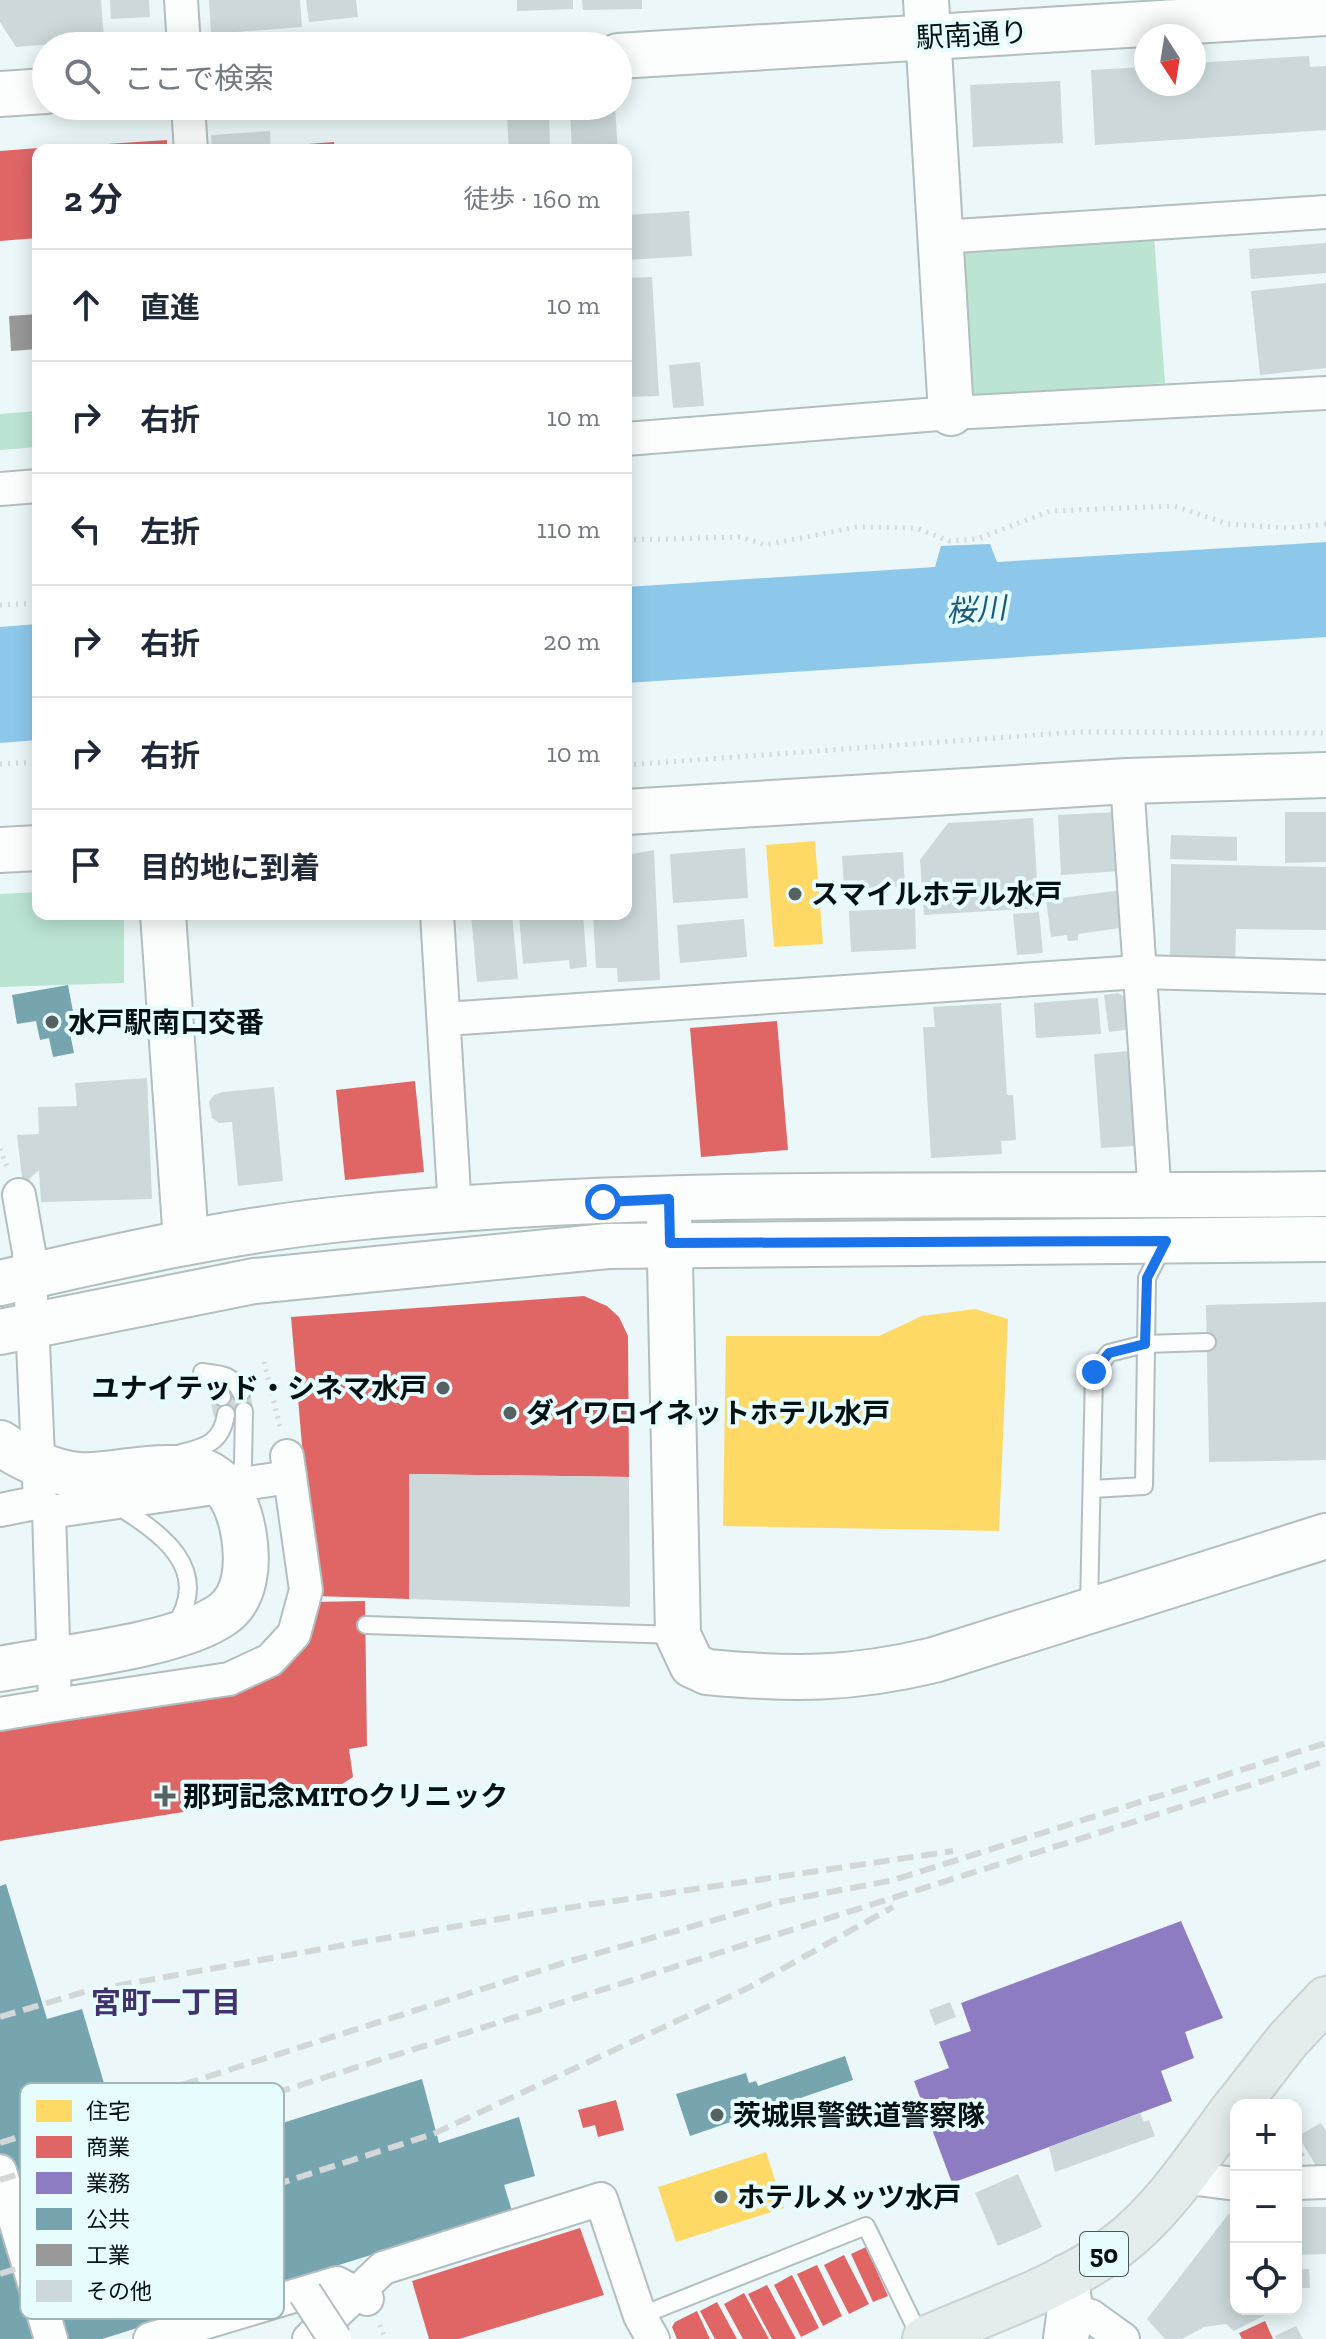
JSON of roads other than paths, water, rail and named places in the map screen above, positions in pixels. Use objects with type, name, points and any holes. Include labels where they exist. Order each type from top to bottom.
[{"type":"main road","name":"50","points":[[1242,2099],[1287,2041],[1326,1999]]},
{"type":"main road","name":"50","points":[[923,2339],[1068,2308],[1117,2247],[1144,2223],[1230,2115]]},
{"type":"street","points":[[181,0],[183,32]]},
{"type":"street","name":"駅南通り","points":[[632,54],[927,19],[1326,13]]},
{"type":"street","points":[[927,19],[951,413]]},
{"type":"street","points":[[0,94],[32,92]]},
{"type":"street","points":[[189,120],[191,144]]},
{"type":"street","points":[[940,237],[1326,212]]},
{"type":"street","points":[[632,439],[951,413],[1326,393]]},
{"type":"street","points":[[0,489],[32,486]]},
{"type":"street","points":[[632,812],[1127,781],[1326,775]]},
{"type":"street","points":[[1127,781],[1155,1197]]},
{"type":"street","points":[[0,850],[32,848]]},
{"type":"street","points":[[163,920],[186,1241]]},
{"type":"street","points":[[437,920],[455,1210]]},
{"type":"street","points":[[445,1019],[1139,972],[1326,977]]},
{"type":"street","points":[[0,1283],[186,1241],[341,1219],[455,1210],[669,1199],[1326,1194]]},
{"type":"street","points":[[669,1199],[678,1635],[692,1665],[707,1672],[828,1678],[875,1674],[934,1660],[1326,1536]]},
{"type":"street","points":[[14,1212],[29,1252],[55,1705]]},
{"type":"street","points":[[0,1332],[193,1290],[254,1281],[458,1259],[670,1243],[1326,1239]]},
{"type":"street","points":[[0,1443],[29,1459],[76,1475],[146,1467],[203,1470],[230,1494],[238,1508],[247,1555],[244,1579],[237,1597],[225,1613],[167,1638],[0,1669]]},
{"type":"street","points":[[0,1510],[45,1507],[289,1467],[306,1590],[294,1634],[270,1660],[229,1679],[0,1714]]},
{"type":"street","points":[[0,2171],[20,2237]]},
{"type":"street","points":[[1181,2177],[1230,2183]]},
{"type":"street","points":[[1302,2183],[1326,2182]]},
{"type":"street","points":[[309,2339],[383,2268],[601,2199],[646,2328]]},
{"type":"street","points":[[284,2299],[337,2283],[367,2299]]},
{"type":"street","points":[[305,2293],[335,2339]]},
{"type":"street","points":[[1068,2308],[1091,2316],[1123,2339]]},
{"type":"street","points":[[45,2319],[51,2339]]},
{"type":"street","points":[[150,2339],[217,2319]]},
{"type":"lane","points":[[1092,1489],[1144,1486],[1147,1278],[1166,1241]]},
{"type":"lane","points":[[1088,1610],[1094,1372],[1109,1353],[1145,1344],[1207,1342]]},
{"type":"lane","points":[[222,1397],[217,1382],[202,1372],[224,1374],[236,1381],[241,1393]]},
{"type":"lane","points":[[230,1494],[243,1464],[244,1411]]},
{"type":"lane","points":[[146,1467],[215,1441],[223,1431],[226,1414]]},
{"type":"lane","points":[[76,1475],[163,1537],[177,1552],[187,1585],[179,1620],[167,1638]]},
{"type":"lane","points":[[366,1625],[678,1635]]},
{"type":"lane","points":[[646,2328],[866,2226],[923,2339]]},
{"type":"water","name":"桜川","points":[[1326,542],[1326,637],[632,683],[632,587],[935,567],[941,546],[990,544],[997,562]]},
{"type":"water","points":[[32,624],[32,740],[0,743],[0,627]]},
{"type":"railway","points":[[188,2083],[567,1962],[778,1902],[894,1880],[1326,1743]]},
{"type":"railway","points":[[284,2090],[1326,1761]]},
{"type":"railway","points":[[0,2017],[87,1991],[339,1946],[553,1910],[953,1851]]},
{"type":"railway","points":[[284,2182],[433,2134],[748,1988],[893,1907]]},
{"type":"railway","points":[[0,2143],[20,2137]]},
{"type":"railway","points":[[0,2180],[20,2174]]},
{"type":"railway","points":[[0,2274],[20,2268]]},
{"type":"place","name":"スマイルホテル水戸","points":[[795,894]]},
{"type":"place","name":"水戸駅南口交番","points":[[52,1022]]},
{"type":"place","name":"ユナイテッド・シネマ水戸","points":[[443,1388]]},
{"type":"place","name":"ダイワロイネットホテル水戸","points":[[510,1413]]},
{"type":"place","name":"那珂記念MITOクリニック","points":[[165,1796]]},
{"type":"place","name":"茨城県警鉄道警察隊","points":[[717,2115]]},
{"type":"place","name":"ホテルメッツ水戸","points":[[721,2197]]},
{"type":"district","name":"宮町一丁目","points":[[166,2003]]}]
